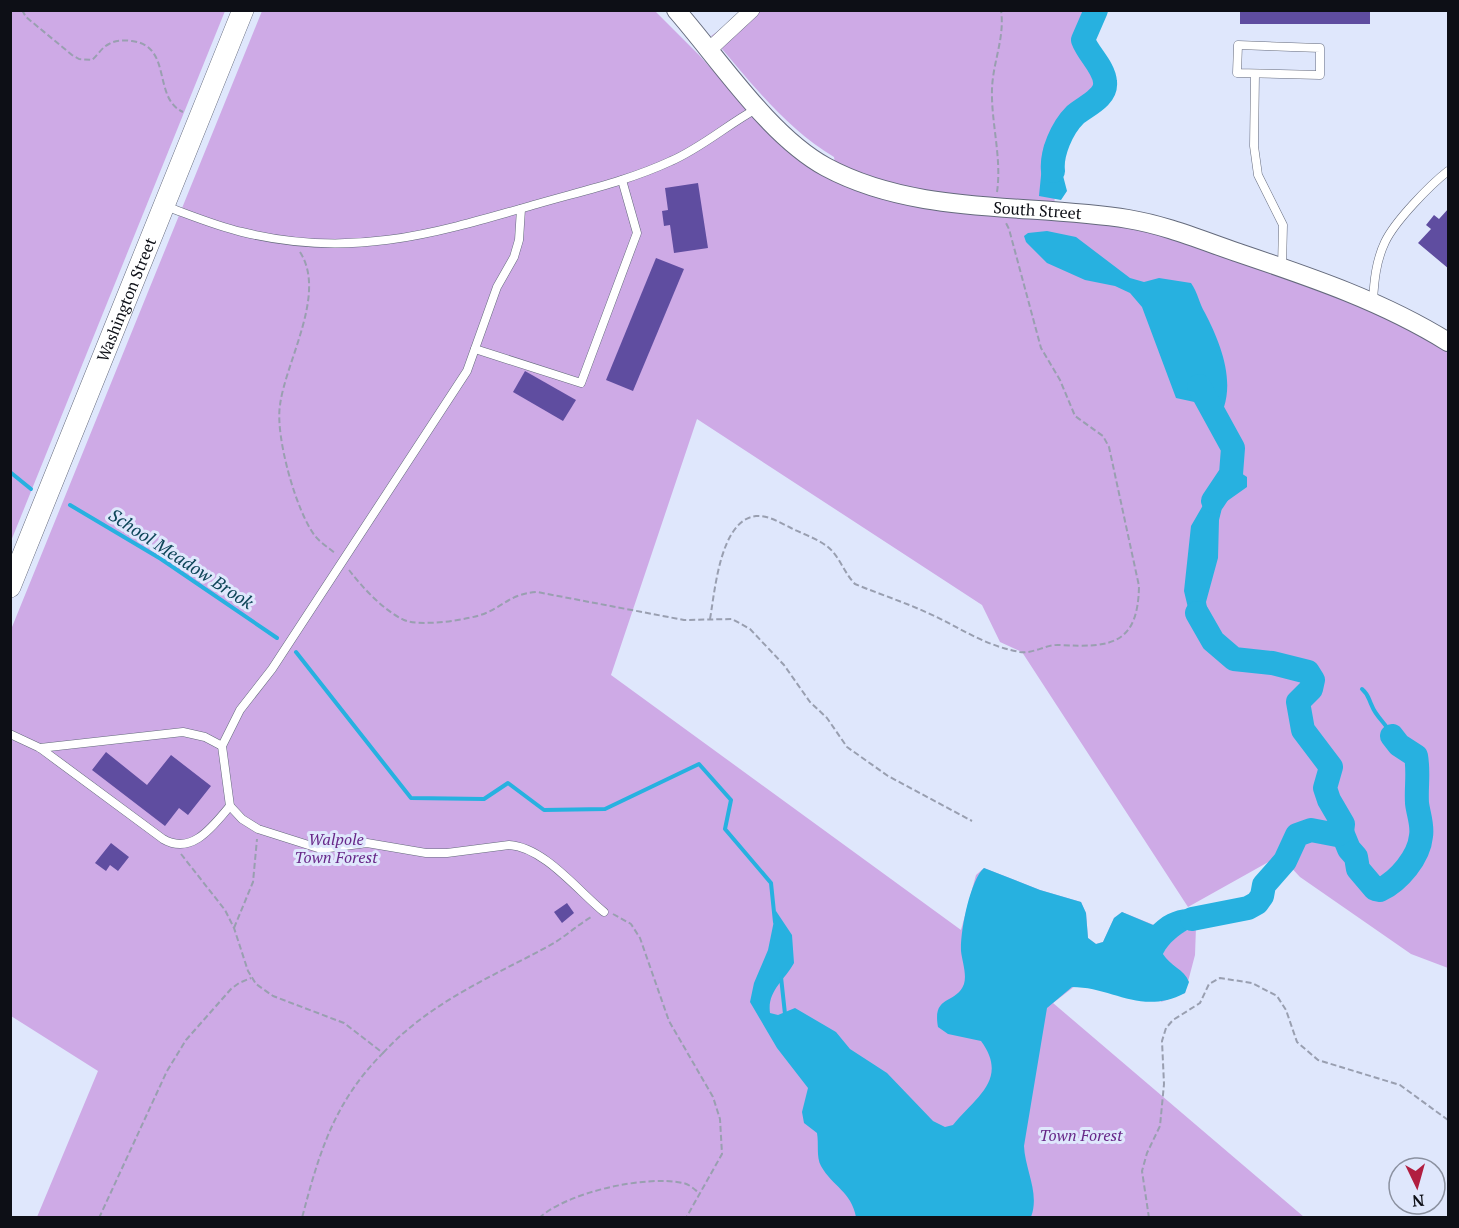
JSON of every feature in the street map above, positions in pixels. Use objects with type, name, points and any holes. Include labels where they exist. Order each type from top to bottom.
[{"type":"main road","name":"Washington Street","points":[[10,587],[243,10]]},
{"type":"street","name":"South Street","points":[[675,10],[758,109],[798,146],[835,171],[857,180],[908,194],[964,206],[1130,219],[1154,224],[1373,302],[1449,342]]},
{"type":"street","points":[[710,49],[752,10]]},
{"type":"lane","points":[[1238,45],[1320,48],[1320,75],[1255,74],[1237,73],[1238,45]]},
{"type":"lane","points":[[1255,74],[1254,146],[1258,174],[1283,225],[1282,268]]},
{"type":"lane","points":[[165,206],[242,232],[294,242],[365,244],[396,241],[443,232],[622,180],[673,160],[758,109]]},
{"type":"lane","points":[[1373,302],[1374,277],[1386,240],[1432,183],[1449,171]]},
{"type":"lane","points":[[475,349],[581,382],[637,233],[622,180]]},
{"type":"lane","points":[[521,209],[517,249],[497,287],[467,371],[272,669],[240,710],[222,746],[230,806],[242,819],[258,829],[321,849],[372,843],[440,853],[510,845],[520,846],[542,858],[604,912]]},
{"type":"lane","points":[[40,748],[183,732],[205,737],[222,746]]},
{"type":"lane","points":[[10,734],[40,748],[174,845],[194,842],[230,806]]},
{"type":"path","points":[[22,10],[26,17],[79,59],[92,60],[112,42],[125,40],[146,45],[158,59],[172,104],[199,120]]},
{"type":"path","points":[[710,620],[718,570],[730,535],[745,519],[759,516],[775,520],[826,545],[855,584],[928,613],[984,643],[1029,652],[1052,644],[1087,646],[1109,644],[1122,637],[1135,620],[1139,586],[1109,447],[1102,436],[1075,416],[1060,380],[1041,348],[1009,229],[994,208],[998,173],[992,89],[994,64],[1002,36],[1001,10]]},
{"type":"path","points":[[294,242],[310,269],[310,284],[305,312],[283,388],[279,420],[302,510],[316,536],[391,613],[407,622],[459,621],[486,613],[519,593],[537,592],[684,620],[732,619],[750,629],[784,665],[810,702],[827,718],[847,747],[888,776],[972,820]]},
{"type":"path","points":[[234,928],[253,882],[258,829]]},
{"type":"path","points":[[174,845],[225,910],[234,928],[251,978],[273,996],[344,1023],[383,1053]]},
{"type":"path","points":[[302,1218],[310,1182],[337,1113],[353,1086],[383,1053],[447,999],[548,946],[592,916],[604,912],[626,920],[640,938],[669,1021],[717,1108],[723,1129],[722,1154],[686,1218]]},
{"type":"path","points":[[99,1218],[167,1071],[182,1048],[231,990],[239,983],[251,978]]},
{"type":"path","points":[[1149,1218],[1142,1172],[1147,1153],[1160,1126],[1164,1084],[1162,1041],[1166,1028],[1173,1020],[1200,1003],[1209,984],[1220,978],[1252,983],[1268,989],[1277,996],[1286,1010],[1297,1042],[1318,1060],[1400,1085],[1449,1120]]},
{"type":"path","points":[[539,1218],[551,1207],[561,1203],[618,1187],[655,1182],[686,1183],[699,1193]]},
{"type":"green space","points":[[10,11],[225,11],[11,541]]},
{"type":"green space","name":"Walpole Town Forest","points":[[262,11],[655,11],[699,55],[781,146],[804,164],[838,182],[834,157],[799,132],[783,117],[753,86],[711,36],[747,11],[1096,11],[1083,40],[1104,74],[1106,86],[1096,100],[1073,118],[1061,140],[1056,163],[1054,212],[1178,232],[1448,342],[1448,968],[1411,954],[1300,877],[1285,861],[1288,851],[1188,907],[1022,652],[1000,642],[982,605],[697,419],[611,675],[961,930],[976,875],[984,868],[1040,890],[1081,902],[1086,913],[1088,938],[1096,944],[1103,942],[1114,918],[1122,912],[1154,925],[1053,1003],[1304,1217],[37,1217],[98,1071],[11,1016],[10,632]]},
{"type":"green space","points":[[1196,927],[1195,955],[1185,993],[1161,1002],[1168,963],[1163,954],[1176,936]]},
{"type":"water","points":[[1053,140],[1065,143],[1061,168],[1067,191],[1061,200],[1039,196],[1044,145]]},
{"type":"water","points":[[1047,231],[1076,237],[1130,278],[1144,282],[1159,278],[1191,283],[1224,358],[1227,395],[1224,407],[1208,413],[1199,403],[1176,398],[1142,307],[1130,293],[1115,286],[1085,280],[1047,263],[1026,242],[1024,236],[1028,233]]},
{"type":"water","points":[[1241,473],[1247,477],[1247,487],[1223,504],[1219,520],[1218,558],[1206,602],[1213,641],[1201,638],[1193,629],[1184,591],[1191,526],[1213,488],[1231,474]]},
{"type":"water","points":[[984,868],[1040,890],[1081,902],[1086,913],[1088,938],[1096,944],[1103,942],[1114,918],[1122,912],[1153,925],[1169,914],[1186,909],[1223,912],[1181,934],[1174,939],[1163,954],[1187,978],[1189,982],[1185,993],[1155,1002],[1127,999],[1101,991],[1072,987],[1047,1008],[1024,1146],[1034,1199],[1031,1217],[856,1217],[854,1208],[846,1195],[821,1166],[817,1133],[804,1123],[802,1112],[808,1088],[777,1048],[750,1002],[754,983],[768,950],[776,911],[792,935],[794,963],[771,998],[770,1013],[778,1015],[795,1008],[836,1032],[850,1049],[887,1073],[933,1121],[945,1127],[953,1125],[979,1096],[991,1077],[992,1066],[989,1054],[981,1041],[948,1034],[938,1027],[937,1017],[941,1004],[956,995],[964,984],[965,972],[961,951],[964,920],[974,883]]},
{"type":"building","points":[[1240,10],[1370,10],[1370,24],[1240,24]]},
{"type":"building","points":[[698,183],[708,248],[674,253],[670,225],[664,226],[662,211],[668,210],[665,188]]},
{"type":"building","points":[[1449,208],[1449,269],[1418,243],[1431,229],[1426,225],[1434,215],[1439,219]]},
{"type":"building","points":[[656,258],[684,269],[633,391],[606,380]]},
{"type":"building","points":[[525,371],[576,400],[563,421],[513,392]]},
{"type":"building","points":[[106,752],[147,785],[171,755],[211,786],[188,815],[179,808],[165,826],[92,770]]},
{"type":"building","points":[[111,843],[129,857],[118,871],[110,865],[106,871],[95,863]]},
{"type":"building","points":[[567,903],[574,913],[562,923],[554,912]]},
{"type":"waterway","points":[[1053,171],[1058,141],[1066,127],[1075,115],[1099,97],[1105,88],[1102,71],[1083,40],[1096,10]]},
{"type":"waterway","points":[[1199,386],[1233,448],[1231,474],[1213,501]]},
{"type":"waterway","name":"School Meadow Brook","points":[[10,472],[31,489]]},
{"type":"waterway","name":"School Meadow Brook","points":[[70,505],[161,559],[277,638]]},
{"type":"waterway","points":[[1192,919],[1248,908],[1257,903],[1262,896],[1264,885],[1285,861],[1297,835],[1311,830],[1337,835],[1342,832],[1343,824],[1325,788],[1331,767],[1303,730],[1298,702],[1311,689],[1313,680],[1308,672],[1272,663],[1234,659],[1213,641],[1197,613]]},
{"type":"waterway","name":"School Meadow Brook","points":[[296,652],[411,798],[484,799],[508,783],[544,810],[605,809],[699,764],[731,800],[725,829],[771,883],[775,922]]},
{"type":"waterway","points":[[1362,689],[1392,736]]},
{"type":"waterway","points":[[1342,832],[1349,849],[1356,857],[1358,869],[1375,889],[1380,890],[1394,881],[1412,860],[1421,832],[1417,803],[1416,756],[1399,745],[1392,736]]},
{"type":"waterway","name":"School Meadow Brook","points":[[781,977],[785,1014]]},
{"type":"park label","name":"Town Forest","points":[[1081,1135]]}]
